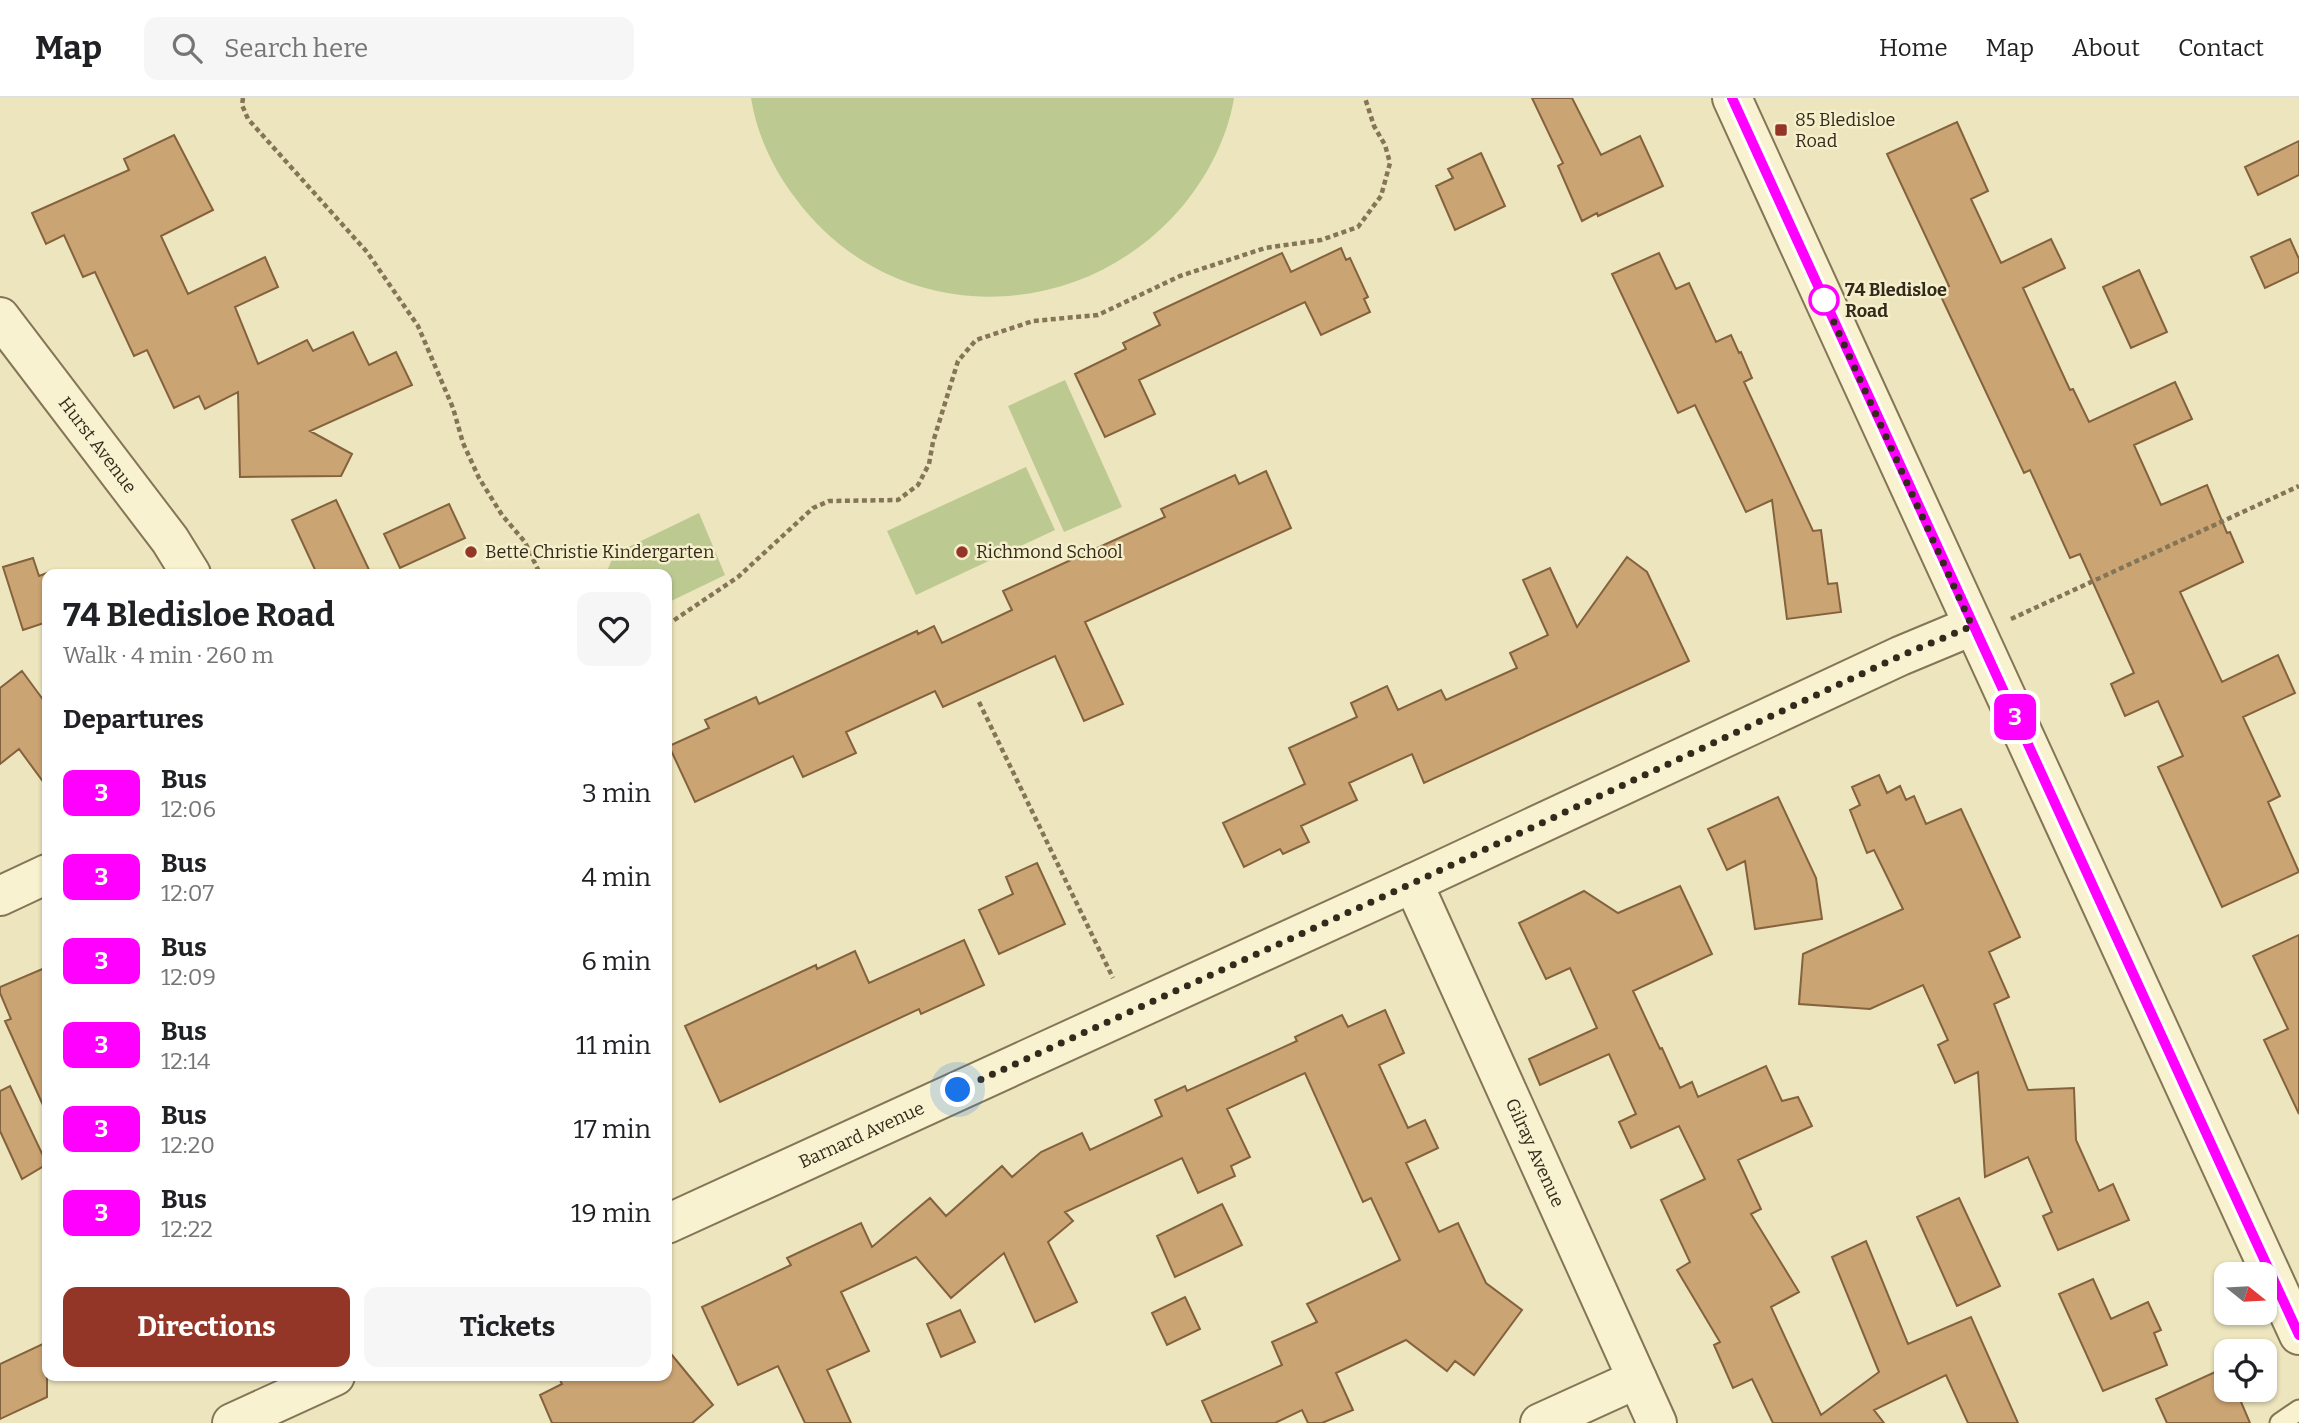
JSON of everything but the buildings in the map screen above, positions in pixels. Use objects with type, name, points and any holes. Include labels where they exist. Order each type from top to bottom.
[{"type":"street","points":[[1732,98],[2299,1335]]},
{"type":"street","name":"Hurst Avenue","points":[[0,317],[170,540],[188,569]]},
{"type":"street","name":"Barnard Avenue","points":[[672,1222],[1413,883],[1900,656],[1974,630]]},
{"type":"street","points":[[0,896],[42,876]]},
{"type":"street","name":"Gilray Avenue","points":[[1413,883],[1657,1423]]},
{"type":"street","points":[[1541,1423],[1637,1379]]},
{"type":"street","points":[[232,1423],[324,1381]]},
{"type":"lane","points":[[2280,1423],[2299,1410]]},
{"type":"path","points":[[243,98],[242,105],[248,119],[367,252],[418,326],[479,478],[502,514],[525,542],[538,569]]},
{"type":"path","points":[[672,622],[738,576],[813,508],[829,501],[898,500],[918,485],[929,464],[933,442],[958,361],[976,340],[1033,321],[1098,315],[1180,276],[1265,248],[1321,240],[1358,228],[1381,196],[1390,163],[1365,98]]},
{"type":"path","points":[[1974,630],[2299,486]]},
{"type":"path","points":[[979,702],[1128,1012]]},
{"type":"green space","points":[[751,98],[1234,98],[1226,131],[1212,163],[1193,193],[1171,219],[1129,255],[1081,279],[1030,293],[979,296],[927,289],[879,270],[834,240],[796,199],[780,176],[762,138]]},
{"type":"green space","points":[[1065,380],[1122,507],[1064,532],[1008,406]]},
{"type":"green space","points":[[1026,467],[1055,530],[916,595],[887,531]]},
{"type":"green space","points":[[699,513],[725,575],[672,601],[672,569],[608,569],[614,554]]},
{"type":"bus line","name":"3","points":[[1732,98],[2299,1335]]},
{"type":"place","name":"85 Bledisloe Road","points":[[1781,130]]},
{"type":"place","name":"74 Bledisloe Road","points":[[1824,300]]},
{"type":"place","name":"Bette Christie Kindergarten","points":[[471,552]]},
{"type":"place","name":"Richmond School","points":[[962,552]]},
{"type":"route","points":[[958,1090],[1413,883],[1900,656],[1972,626],[1822,296],[1824,300]]}]
